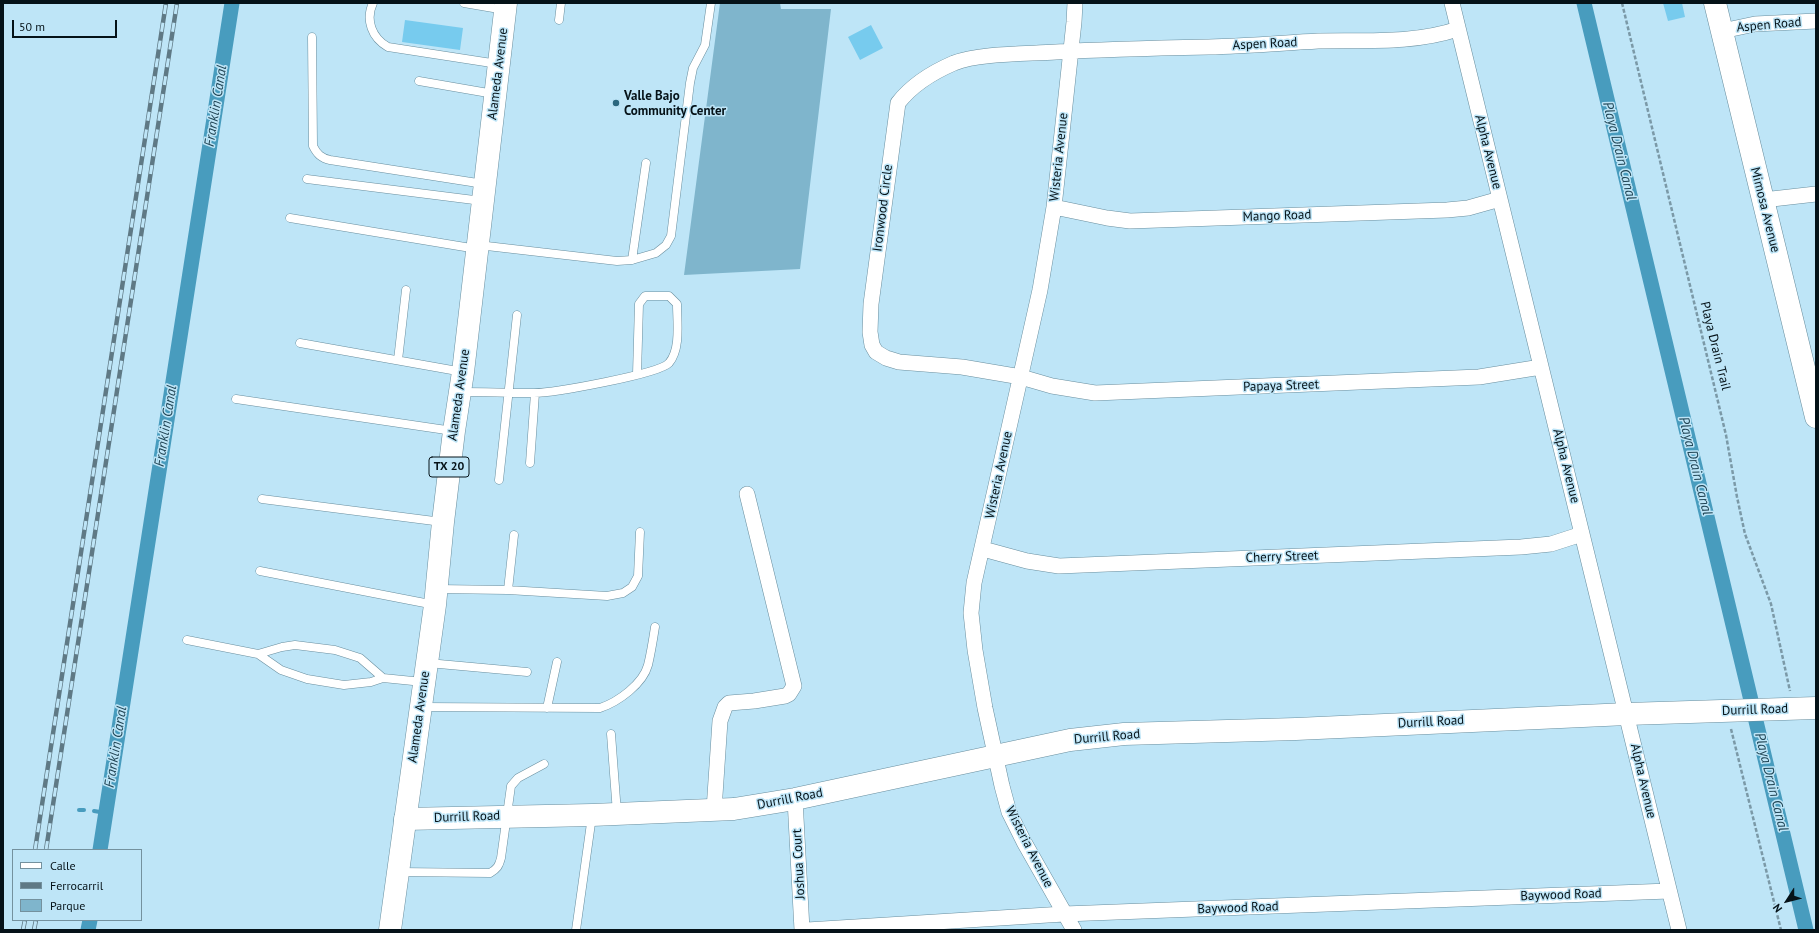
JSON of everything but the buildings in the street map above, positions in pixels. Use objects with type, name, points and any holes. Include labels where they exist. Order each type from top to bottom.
[{"type":"street","name":"Wisteria Avenue","points":[[1074,930],[1024,842],[1010,812],[985,708],[971,613],[974,583],[983,549],[1040,290],[1054,207],[1075,3]]},
{"type":"street","name":"Alpha Avenue","points":[[1452,3],[1679,930]]},
{"type":"street","name":"Mimosa Avenue","points":[[1715,3],[1763,200],[1810,367],[1816,417]]},
{"type":"street","name":"Alameda Avenue","points":[[390,930],[436,597],[443,522],[454,431],[462,382],[506,7]]},
{"type":"street","name":"Aspen Road","points":[[1722,31],[1755,24],[1816,21]]},
{"type":"street","name":"Aspen Road","points":[[1071,52],[1320,41],[1396,41],[1442,35],[1458,29]]},
{"type":"street","name":"Ironwood Circle","points":[[1021,377],[962,367],[898,362],[881,356],[876,352],[872,345],[870,332],[871,304],[893,131],[898,103],[907,91],[920,81],[954,63],[978,57],[1071,52]]},
{"type":"street","points":[[1763,200],[1816,194]]},
{"type":"street","name":"Mango Road","points":[[1054,207],[1107,218],[1130,221],[1447,210],[1468,208],[1500,199]]},
{"type":"street","name":"Papaya Street","points":[[1021,377],[1052,386],[1094,393],[1480,377],[1541,367]]},
{"type":"street","points":[[714,810],[720,721],[725,707],[729,703],[754,702],[785,696],[789,694],[794,686],[747,494]]},
{"type":"street","name":"Cherry Street","points":[[983,549],[1027,561],[1059,566],[1521,547],[1551,544],[1582,534]]},
{"type":"street","name":"Durrill Road","points":[[405,819],[592,815],[734,809],[795,799],[1070,740],[1124,734],[1816,708]]},
{"type":"street","name":"Joshua Court","points":[[795,799],[802,930]]},
{"type":"street","name":"Baywood Road","points":[[807,930],[1064,914],[1669,891]]},
{"type":"lane","points":[[373,3],[370,10],[370,23],[376,37],[388,47],[499,64]]},
{"type":"lane","points":[[464,3],[506,7]]},
{"type":"lane","points":[[559,20],[561,3]]},
{"type":"lane","points":[[290,218],[477,247],[617,261],[632,260],[656,253],[666,245],[671,236],[690,82],[693,68],[705,45],[711,3]]},
{"type":"lane","points":[[312,37],[313,146],[317,153],[323,158],[330,160],[484,192]]},
{"type":"lane","points":[[419,81],[495,94]]},
{"type":"lane","points":[[632,260],[646,163]]},
{"type":"lane","points":[[307,179],[484,192]]},
{"type":"lane","points":[[398,360],[406,290]]},
{"type":"lane","points":[[300,343],[398,360],[462,382],[509,392],[535,393],[591,385],[637,374],[657,369],[668,364],[675,353],[677,304],[669,296],[646,296],[639,304],[637,374]]},
{"type":"lane","points":[[499,480],[517,315]]},
{"type":"lane","points":[[530,463],[535,393]]},
{"type":"lane","points":[[236,399],[454,431]]},
{"type":"lane","points":[[262,499],[443,522]]},
{"type":"lane","points":[[260,571],[436,597],[508,590],[607,596],[624,593],[632,587],[638,576],[640,532]]},
{"type":"lane","points":[[508,590],[514,535]]},
{"type":"lane","points":[[420,707],[600,708],[622,697],[637,683],[648,667],[655,628]]},
{"type":"lane","points":[[187,640],[258,654],[281,670],[307,679],[344,685],[371,682],[383,678],[426,673],[527,672]]},
{"type":"lane","points":[[258,654],[295,645],[335,650],[360,658],[383,678]]},
{"type":"lane","points":[[547,708],[557,662]]},
{"type":"lane","points":[[611,734],[617,813]]},
{"type":"lane","points":[[398,872],[490,873],[499,865],[511,786],[514,781],[544,764]]},
{"type":"lane","points":[[576,930],[592,815]]},
{"type":"path","name":"Playa Drain Trail","points":[[1622,3],[1726,435],[1745,534],[1771,604],[1790,694]]},
{"type":"path","points":[[1732,711],[1781,930]]},
{"type":"green space","points":[[720,3],[780,3],[781,9],[831,9],[800,269],[684,275]]},
{"type":"waterway","name":"Franklin Canal","points":[[100,849],[232,3]]},
{"type":"waterway","name":"Playa Drain Canal","points":[[1584,3],[1806,930]]},
{"type":"waterway","points":[[79,810],[84,810]]},
{"type":"waterway","points":[[94,811],[106,813]]},
{"type":"waterway","name":"Franklin Canal","points":[[88,930],[90,921]]},
{"type":"railway","points":[[35,849],[166,3]]},
{"type":"railway","points":[[46,849],[177,3]]},
{"type":"railway","points":[[23,930],[25,921]]},
{"type":"railway","points":[[34,930],[36,921]]},
{"type":"place","name":"Valle Bajo Community Center","points":[[616,103]]}]
